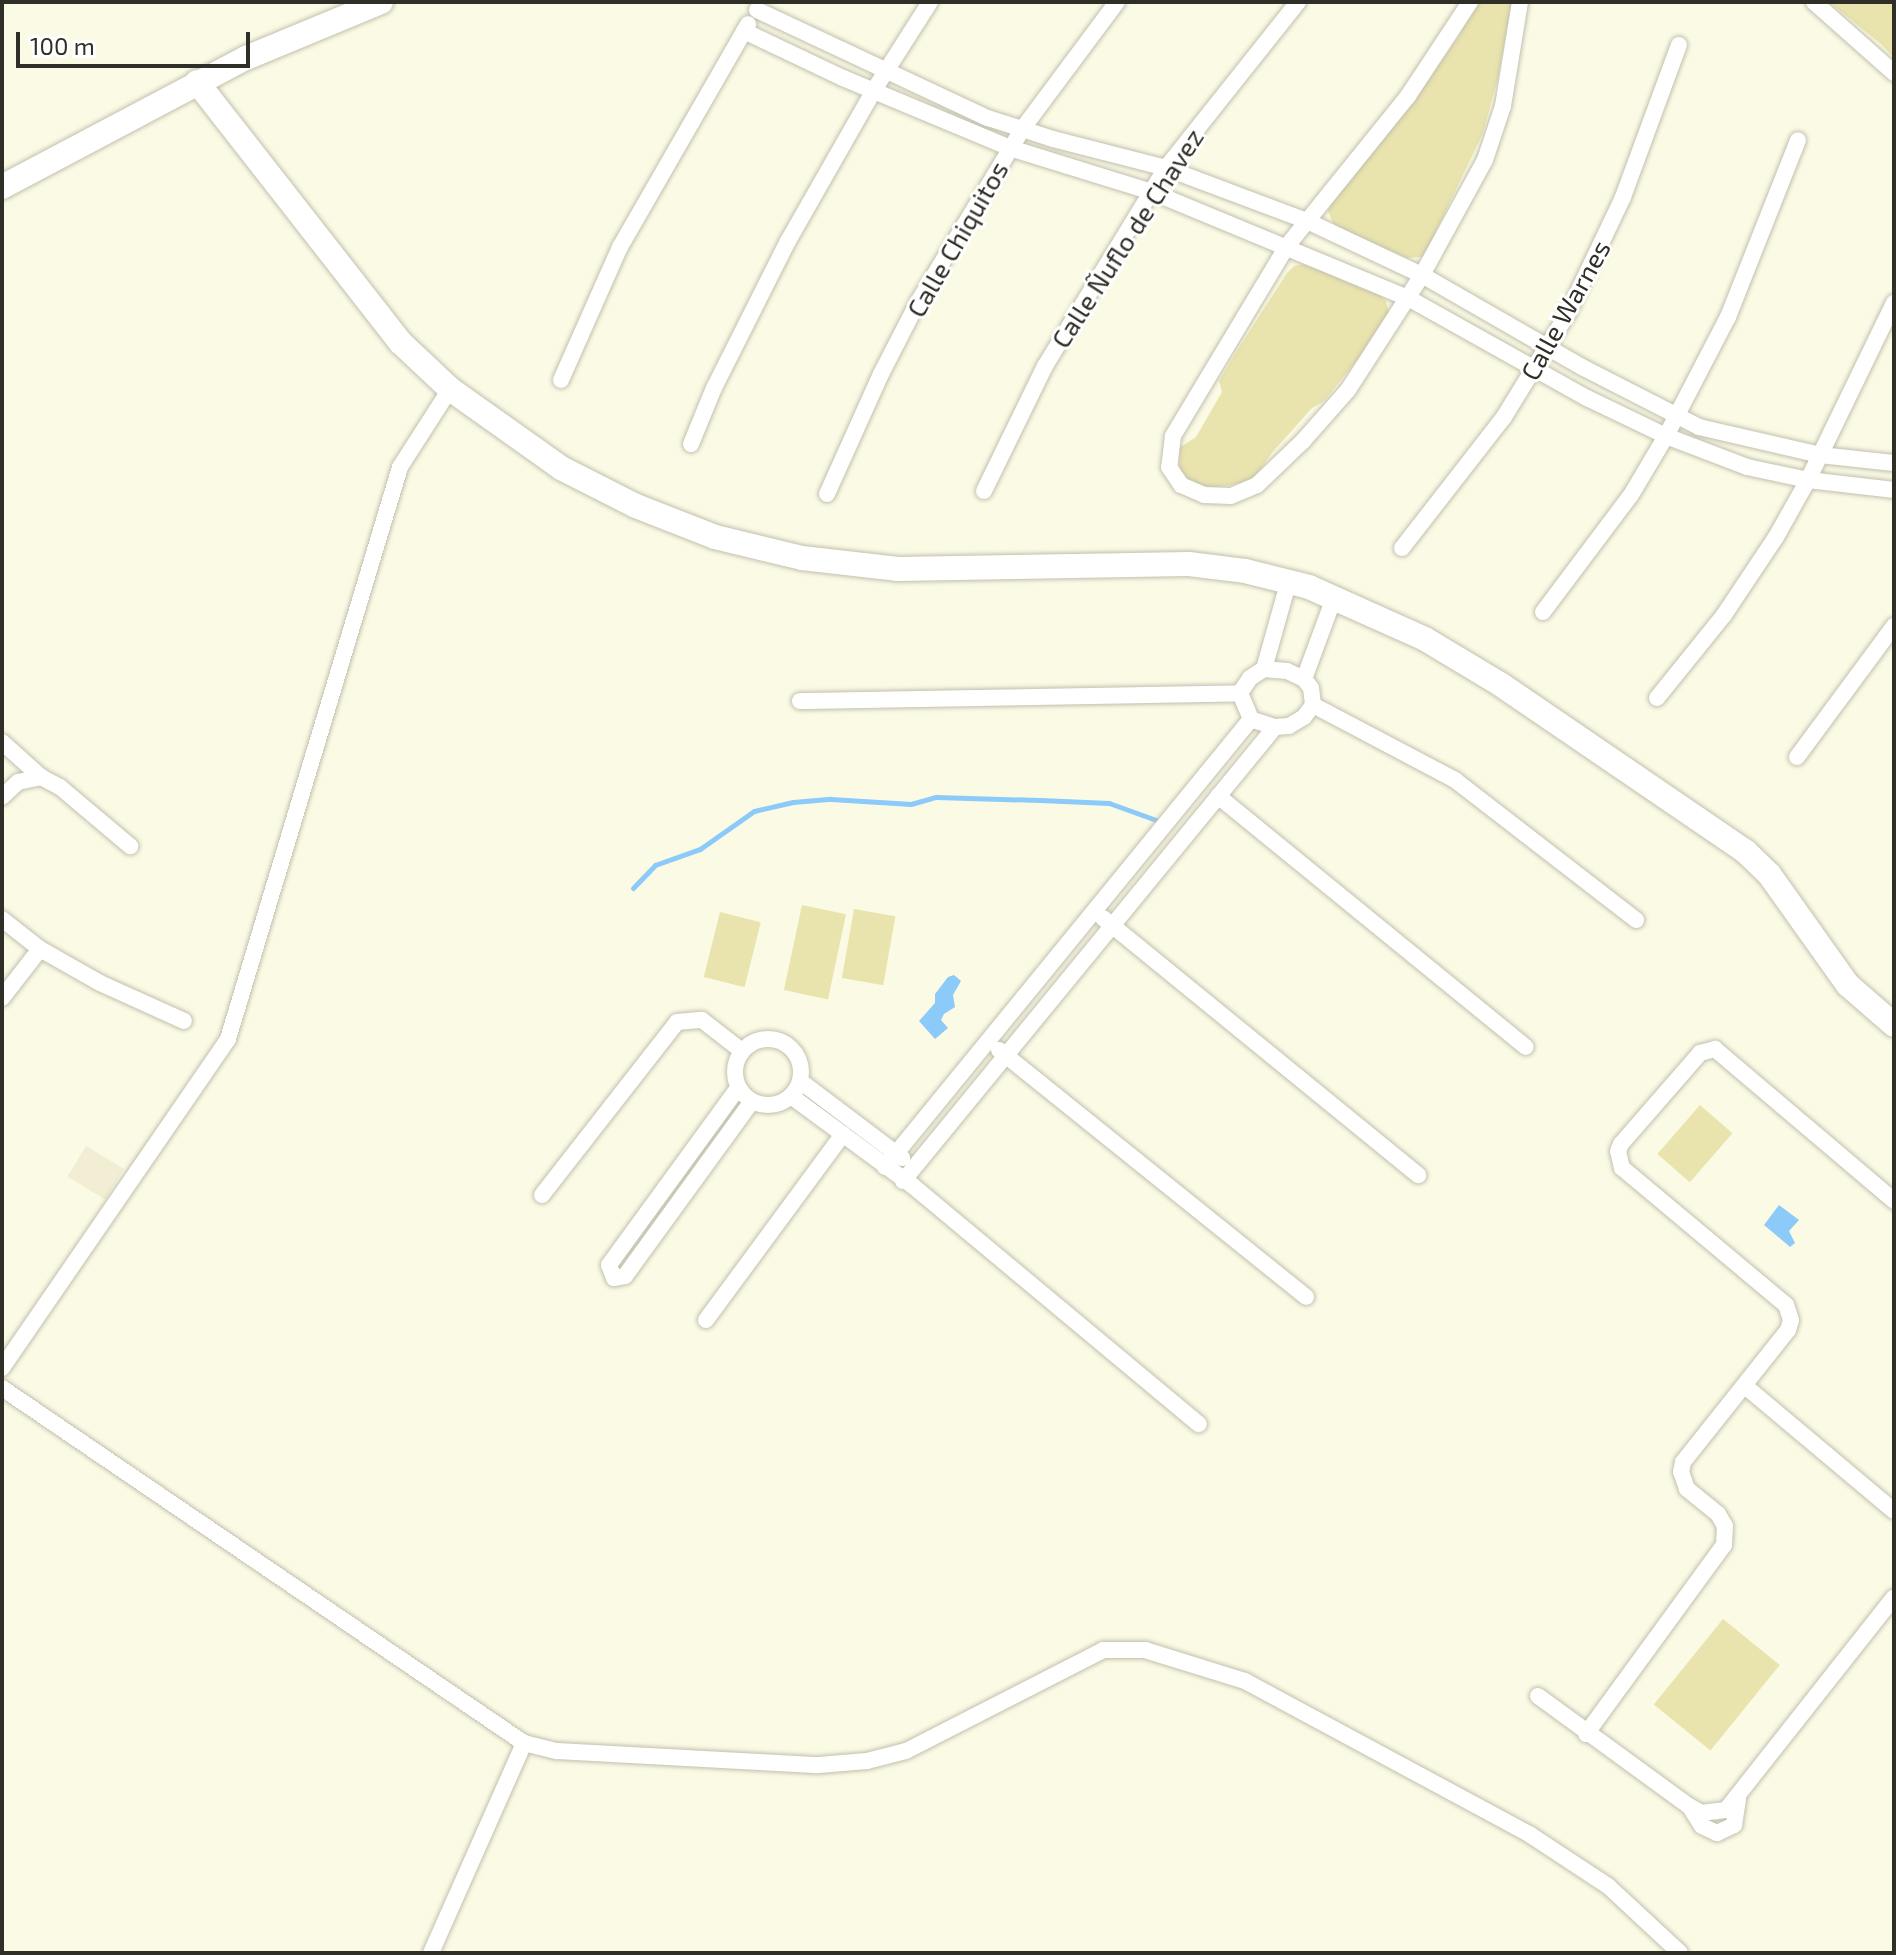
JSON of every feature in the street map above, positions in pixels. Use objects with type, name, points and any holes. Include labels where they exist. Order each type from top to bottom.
[{"type":"street","points":[[2,187],[197,82],[286,40],[381,2]]},
{"type":"street","points":[[691,444],[743,327],[874,90],[930,2]]},
{"type":"street","name":"Calle Chiquitos","points":[[827,494],[918,302],[1023,128],[1117,2]]},
{"type":"street","name":"Calle Ñuflo de Chavez","points":[[984,491],[1045,366],[1166,168],[1298,2]]},
{"type":"street","points":[[1470,2],[1408,96],[1287,246],[1173,436],[1169,467],[1181,485],[1204,495],[1231,496],[1257,485],[1303,441],[1348,390],[1422,275],[1485,160],[1503,106],[1520,2]]},
{"type":"street","points":[[1814,2],[1894,73]]},
{"type":"street","points":[[561,380],[620,247],[759,6],[988,118],[1166,168],[1307,221],[1422,275],[1676,417],[1745,440],[1820,455],[1894,463]]},
{"type":"street","points":[[744,31],[1010,148],[1152,192],[1408,298],[1587,398],[1666,436],[1747,467],[1808,480],[1894,490]]},
{"type":"street","name":"Calle Warnes","points":[[1402,548],[1472,460],[1536,367],[1590,271],[1623,197],[1679,45]]},
{"type":"street","points":[[197,82],[400,342],[450,389],[561,468],[636,506],[715,537],[802,558],[898,569],[1189,564],[1289,580],[1334,598],[1425,639],[1500,684],[1745,851],[1769,874],[1848,985],[1894,1025]]},
{"type":"street","points":[[1543,612],[1631,495],[1666,436],[1728,317],[1798,140]]},
{"type":"street","points":[[1657,698],[1724,615],[1808,480],[1894,303]]},
{"type":"street","points":[[2,1368],[228,1039],[400,467],[450,389]]},
{"type":"street","points":[[1264,669],[1289,580]]},
{"type":"street","points":[[1304,679],[1334,598]]},
{"type":"street","points":[[1797,757],[1894,626]]},
{"type":"street","points":[[1264,669],[1287,671],[1304,679],[1311,688],[1313,705],[1304,717],[1289,726],[1275,727],[1251,719],[1240,693],[1250,678],[1264,669]]},
{"type":"street","points":[[800,701],[1240,693]]},
{"type":"street","points":[[1313,705],[1455,780],[1636,920]]},
{"type":"street","points":[[890,1161],[1251,719]]},
{"type":"street","points":[[908,1183],[914,1167],[1275,727]]},
{"type":"street","points":[[2,742],[41,777],[60,787],[130,846]]},
{"type":"street","points":[[18,782],[23,758]]},
{"type":"street","points":[[2,797],[18,782],[41,777]]},
{"type":"street","points":[[1218,796],[1526,1047]]},
{"type":"street","points":[[1094,910],[1418,1175]]},
{"type":"street","points":[[2,919],[40,949],[100,983],[184,1021]]},
{"type":"street","points":[[2,998],[40,949]]},
{"type":"street","points":[[542,1195],[677,1022],[702,1020],[742,1051]]},
{"type":"street","points":[[796,1088],[772,1105],[752,1101],[738,1088],[735,1075],[742,1051],[752,1043],[777,1040],[797,1056],[796,1088],[843,1134],[890,1161],[914,1167]]},
{"type":"street","points":[[987,1041],[1306,1297]]},
{"type":"street","points":[[1586,1734],[1724,1545],[1725,1526],[1718,1514],[1687,1489],[1681,1472],[1683,1462],[1788,1330],[1790,1312],[1786,1305],[1622,1168],[1618,1151],[1621,1144],[1700,1053],[1715,1049],[1894,1201]]},
{"type":"street","points":[[738,1088],[609,1265],[611,1276],[625,1276],[752,1101]]},
{"type":"street","points":[[796,1088],[890,1161],[908,1183],[1199,1424]]},
{"type":"street","points":[[706,1320],[843,1134]]},
{"type":"street","points":[[1745,1386],[1894,1511]]},
{"type":"street","points":[[2,1388],[524,1743],[557,1751],[819,1765],[867,1761],[906,1751],[1103,1650],[1145,1650],[1245,1681],[1529,1834],[1608,1886],[1680,1953]]},
{"type":"street","points":[[1538,1696],[1586,1734],[1689,1806],[1701,1813],[1713,1814],[1726,1810],[1738,1799],[1894,1597]]},
{"type":"street","points":[[431,1953],[524,1743]]},
{"type":"shaded area","points":[[1477,2],[1512,2],[1498,77],[1483,133],[1429,246],[1422,257],[1408,258],[1344,233],[1333,223],[1328,211],[1332,200],[1414,100],[1459,36]]},
{"type":"shaded area","points":[[1829,2],[1894,2],[1894,58],[1881,44]]},
{"type":"shaded area","points":[[1303,264],[1377,292],[1386,301],[1389,313],[1377,335],[1324,401],[1312,408],[1271,454],[1252,482],[1208,488],[1191,481],[1180,471],[1179,448],[1196,437],[1222,392],[1219,381],[1287,273],[1294,266]]},
{"type":"shaded area","points":[[802,905],[846,914],[828,999],[784,990]]},
{"type":"shaded area","points":[[854,909],[895,916],[883,985],[842,978]]},
{"type":"shaded area","points":[[720,912],[761,922],[745,987],[704,977]]},
{"type":"shaded area","points":[[1700,1105],[1732,1133],[1690,1182],[1657,1154]]},
{"type":"shaded area","points":[[86,1146],[124,1169],[105,1200],[67,1177]]},
{"type":"shaded area","points":[[1723,1619],[1780,1665],[1711,1750],[1654,1704]]},
{"type":"water","points":[[954,975],[961,981],[953,995],[955,1007],[944,1014],[941,1020],[948,1028],[935,1039],[919,1021],[935,1003],[935,994],[948,977]]},
{"type":"water","points":[[1779,1205],[1799,1220],[1789,1231],[1795,1243],[1790,1247],[1764,1225]]},
{"type":"waterway","points":[[633,888],[655,865],[700,849],[754,811],[793,802],[831,799],[911,804],[936,797],[1109,803],[1156,820]]}]
